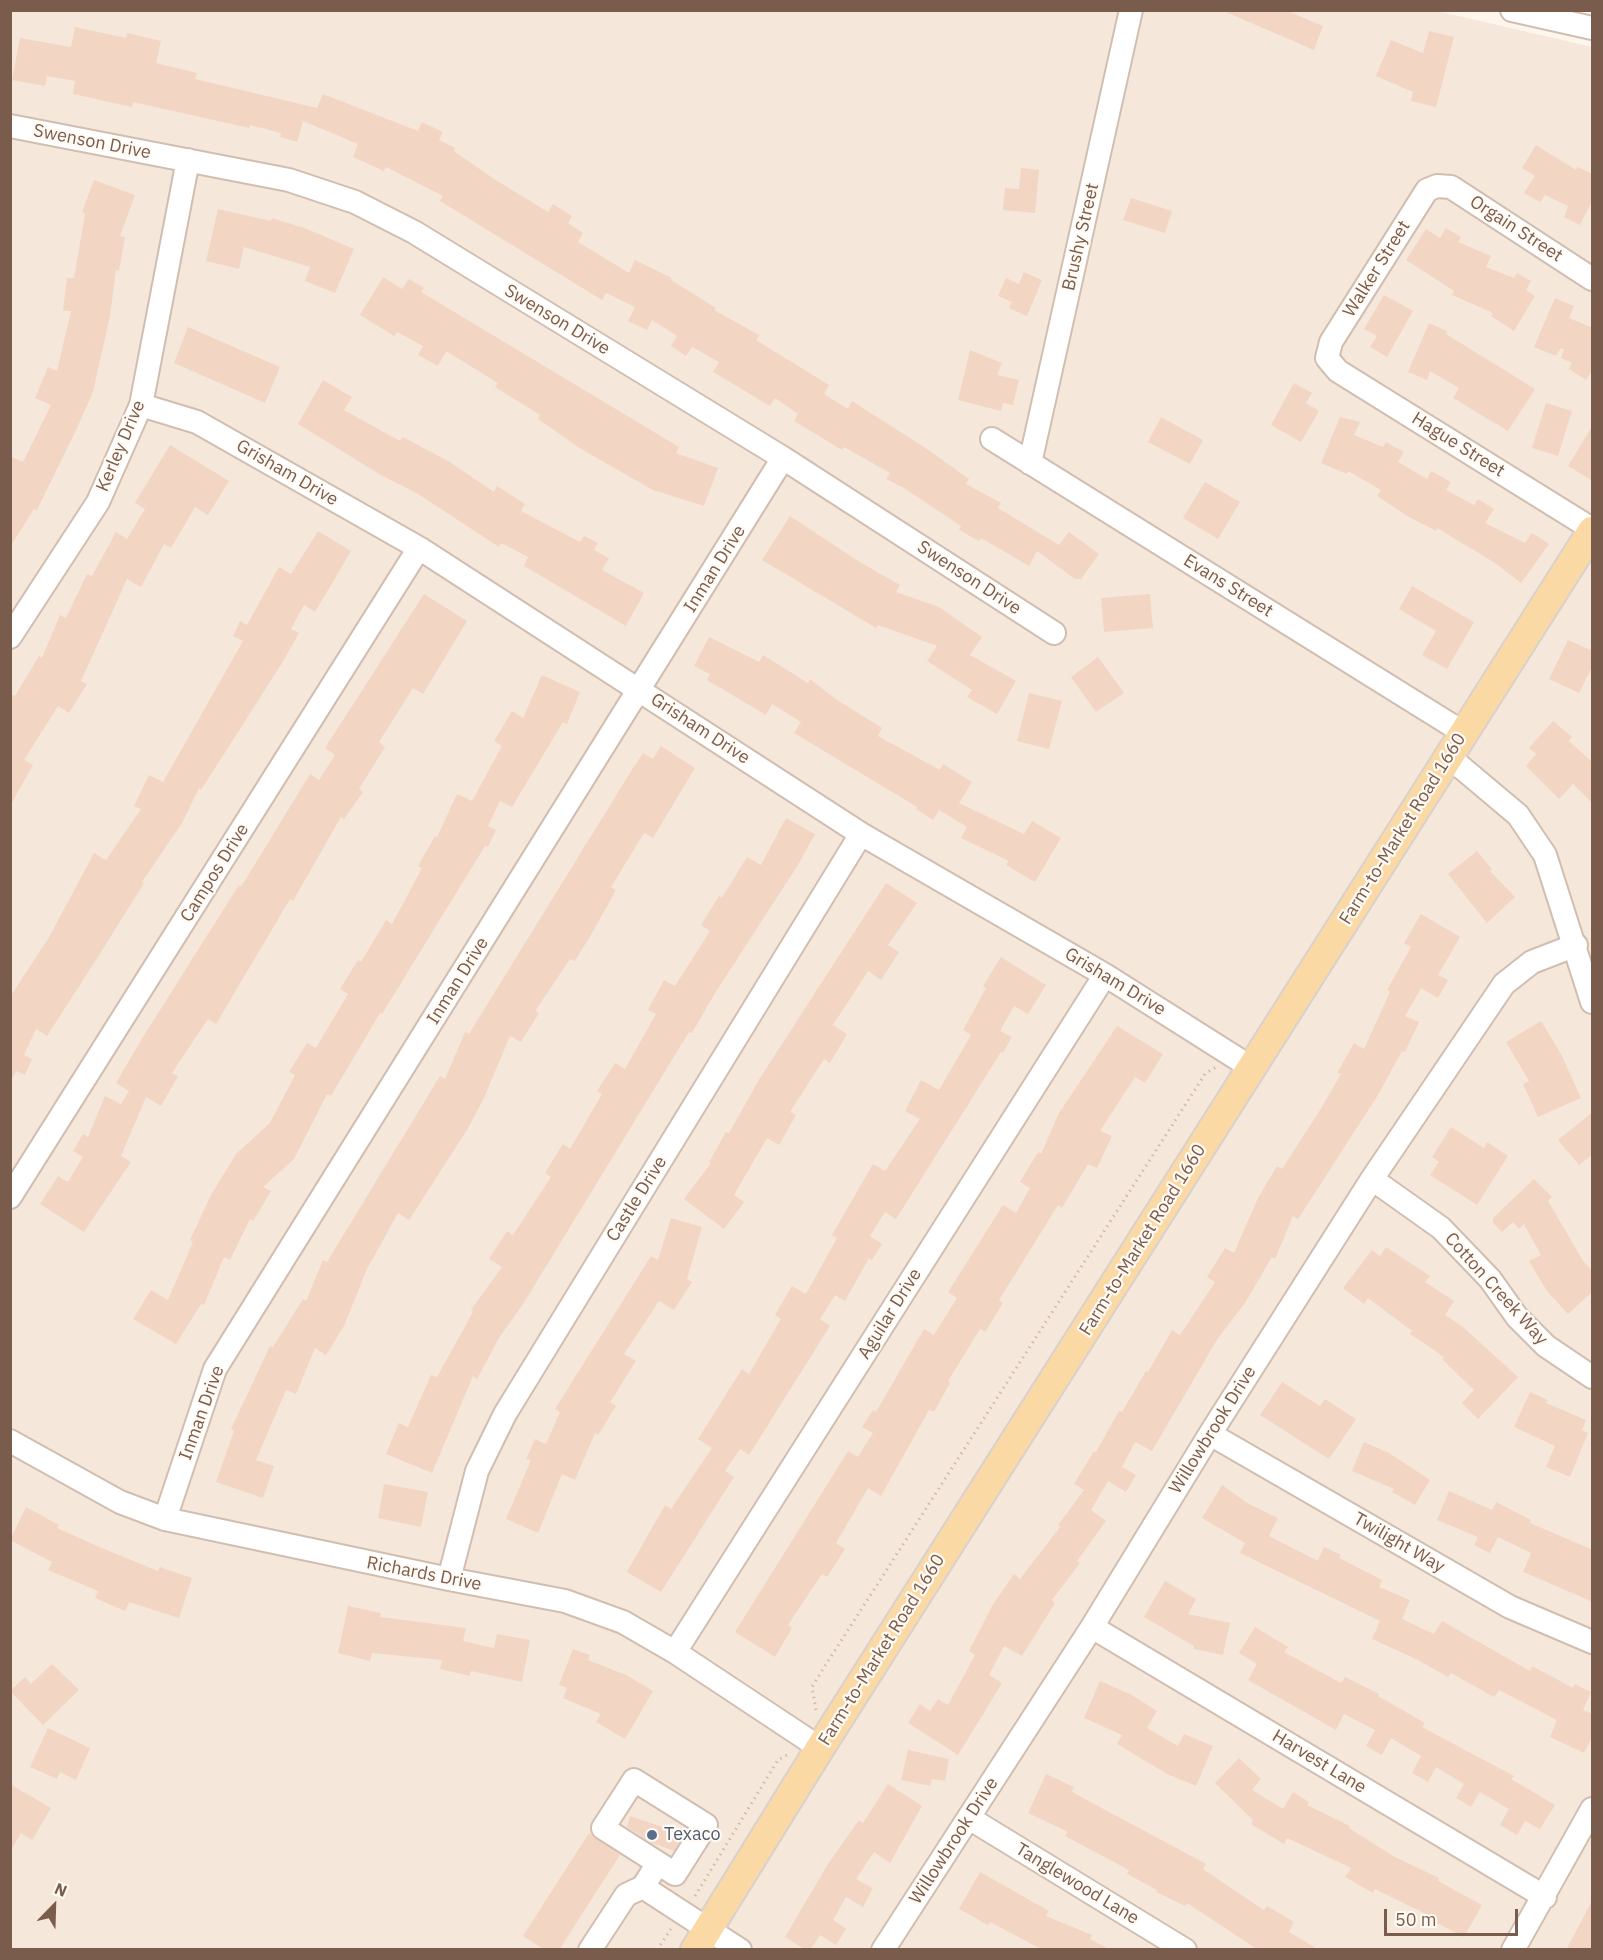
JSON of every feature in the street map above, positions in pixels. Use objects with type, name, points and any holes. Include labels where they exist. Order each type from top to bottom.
[{"type":"main road","name":"Farm-to-Market Road 1660","points":[[702,1940],[820,1748],[1593,530]]},
{"type":"street","name":"Brushy Street","points":[[1030,463],[1131,10]]},
{"type":"street","points":[[1512,10],[1540,14],[1593,28]]},
{"type":"street","name":"Swenson Drive","points":[[10,126],[290,180],[355,202],[414,232],[783,458],[1054,633]]},
{"type":"street","name":"Kerley Drive","points":[[10,637],[98,502],[141,405],[188,160]]},
{"type":"street","name":"Orgain Street","points":[[1437,186],[1452,187],[1593,279]]},
{"type":"street","name":"Walker Street","points":[[1327,358],[1331,342],[1427,190],[1437,186]]},
{"type":"street","name":"Hague Street","points":[[1327,358],[1338,370],[1593,530]]},
{"type":"street","name":"Grisham Drive","points":[[141,405],[197,422],[419,548],[861,834],[1105,975],[1252,1068]]},
{"type":"street","name":"Evans Street","points":[[992,439],[1464,733]]},
{"type":"street","name":"Inman Drive","points":[[165,1519],[215,1369],[641,690],[783,458]]},
{"type":"street","name":"Campos Drive","points":[[10,1197],[419,548]]},
{"type":"street","points":[[1449,758],[1518,815],[1545,855],[1593,1002]]},
{"type":"street","name":"Castle Drive","points":[[449,1579],[477,1471],[505,1414],[861,834]]},
{"type":"street","name":"Willowbrook Drive","points":[[883,1950],[1092,1626],[1210,1434],[1372,1179],[1504,984],[1532,962],[1576,945]]},
{"type":"street","name":"Aguilar Drive","points":[[675,1652],[1105,975]]},
{"type":"street","name":"Cotton Creek Way","points":[[1372,1179],[1441,1228],[1490,1279],[1517,1317],[1546,1346],[1593,1377]]},
{"type":"street","name":"Twilight Way","points":[[1210,1434],[1510,1607],[1593,1642]]},
{"type":"street","name":"Richards Drive","points":[[10,1442],[120,1502],[165,1519],[565,1601],[623,1622],[675,1652],[820,1748]]},
{"type":"street","name":"Harvest Lane","points":[[1092,1626],[1545,1897]]},
{"type":"street","points":[[634,1780],[705,1825],[675,1874],[658,1863],[603,1828],[634,1780]]},
{"type":"street","points":[[1513,1950],[1593,1809]]},
{"type":"street","name":"Tanglewood Lane","points":[[969,1818],[1185,1950]]},
{"type":"street","points":[[590,1950],[626,1895],[643,1887],[658,1863]]},
{"type":"street","points":[[643,1887],[702,1940],[740,1950]]},
{"type":"path","points":[[816,1711],[812,1687],[823,1669],[1204,1074],[1218,1066]]},
{"type":"path","points":[[695,1896],[778,1760],[789,1754]]},
{"type":"path","points":[[657,1950],[670,1929],[675,1927]]},
{"type":"shaded area","points":[[1433,10],[1592,47],[1592,1949],[11,1950],[11,11]]},
{"type":"building","points":[[1221,10],[1285,10],[1323,26],[1314,50]]},
{"type":"building","points":[[75,27],[126,38],[127,33],[161,41],[156,63],[197,73],[195,79],[317,108],[323,94],[418,131],[422,122],[443,132],[439,140],[455,148],[454,151],[494,179],[548,212],[553,204],[572,216],[568,223],[583,233],[578,242],[629,273],[635,260],[672,278],[671,280],[716,308],[714,310],[759,335],[756,340],[829,385],[824,394],[848,409],[852,401],[927,449],[969,479],[966,484],[1001,503],[998,508],[1059,545],[1069,532],[1099,554],[1081,579],[1075,579],[1037,551],[1029,566],[981,538],[979,541],[959,530],[961,526],[904,488],[886,479],[890,473],[844,447],[842,450],[794,421],[798,414],[775,398],[770,406],[713,372],[719,362],[692,347],[686,356],[671,346],[677,336],[652,320],[647,330],[628,321],[635,307],[606,293],[602,300],[440,201],[443,196],[386,167],[384,171],[353,157],[358,144],[303,121],[297,142],[280,137],[281,133],[250,125],[249,128],[133,102],[132,107],[73,94],[75,81],[47,76],[45,86],[12,80],[20,38],[71,47]]},
{"type":"building","points":[[1429,31],[1454,37],[1436,107],[1411,101],[1413,92],[1376,76],[1391,40],[1423,53]]},
{"type":"building","points":[[1536,145],[1576,170],[1577,167],[1593,174],[1593,199],[1580,225],[1564,217],[1568,206],[1545,195],[1540,202],[1524,193],[1535,176],[1522,168]]},
{"type":"building","points":[[1021,168],[1039,170],[1035,213],[1003,210],[1005,188],[1019,189]]},
{"type":"building","points":[[94,180],[135,195],[120,236],[125,237],[119,271],[116,270],[110,316],[93,392],[37,510],[34,509],[10,547],[10,456],[23,462],[51,405],[35,398],[48,367],[57,371],[71,311],[63,311],[67,278],[74,278],[85,214],[82,212]]},
{"type":"building","points":[[1131,198],[1172,211],[1165,233],[1123,220]]},
{"type":"building","points":[[218,209],[271,221],[272,218],[307,229],[354,249],[335,293],[305,281],[310,267],[244,247],[239,269],[206,261]]},
{"type":"building","points":[[1446,228],[1461,237],[1458,242],[1491,256],[1486,267],[1514,278],[1517,273],[1531,281],[1526,290],[1535,296],[1514,331],[1491,316],[1493,313],[1452,295],[1454,291],[1406,260],[1426,229],[1440,238]]},
{"type":"building","points":[[1024,272],[1042,280],[1027,316],[1009,308],[1012,302],[998,296],[1006,278],[1019,284]]},
{"type":"building","points":[[383,277],[402,289],[409,279],[424,288],[421,292],[679,447],[676,453],[718,468],[704,506],[653,490],[581,449],[538,419],[540,415],[495,387],[498,383],[446,351],[438,366],[418,355],[423,346],[397,332],[394,336],[360,315]]},
{"type":"building","points":[[1384,295],[1413,311],[1387,357],[1370,347],[1377,336],[1364,329]]},
{"type":"building","points":[[1555,298],[1574,306],[1569,318],[1593,328],[1593,369],[1586,380],[1569,369],[1572,363],[1561,358],[1564,350],[1561,348],[1556,356],[1534,347]]},
{"type":"building","points":[[1429,323],[1447,331],[1446,334],[1535,389],[1508,431],[1453,398],[1459,388],[1430,371],[1427,380],[1408,372]]},
{"type":"building","points":[[188,327],[280,367],[265,403],[174,363]]},
{"type":"building","points":[[970,350],[1002,363],[997,375],[1019,380],[1013,405],[1003,403],[1001,411],[958,400]]},
{"type":"building","points":[[323,380],[352,397],[344,410],[400,441],[403,437],[448,461],[494,492],[497,486],[525,504],[521,511],[580,542],[584,536],[598,543],[594,550],[609,558],[602,570],[644,593],[626,626],[524,566],[528,557],[501,543],[499,547],[418,494],[381,475],[298,424]]},
{"type":"building","points":[[1294,383],[1312,393],[1306,403],[1319,411],[1301,442],[1271,425]]},
{"type":"building","points":[[1546,403],[1572,411],[1558,456],[1532,448]]},
{"type":"building","points":[[1161,417],[1203,440],[1190,464],[1148,442]]},
{"type":"building","points":[[1340,417],[1360,422],[1354,435],[1383,447],[1386,442],[1404,452],[1398,462],[1427,479],[1431,471],[1451,482],[1446,490],[1474,505],[1478,499],[1494,509],[1485,523],[1525,543],[1532,533],[1549,544],[1521,583],[1495,563],[1437,528],[1436,531],[1407,516],[1377,496],[1381,490],[1348,471],[1347,474],[1321,463]]},
{"type":"building","points":[[1593,425],[1593,481],[1568,466]]},
{"type":"building","points":[[170,445],[229,481],[208,515],[195,507],[171,548],[164,544],[141,587],[127,579],[81,681],[87,684],[69,713],[58,706],[24,760],[33,765],[10,806],[10,693],[15,696],[39,656],[42,658],[60,615],[66,618],[87,574],[92,576],[116,532],[127,539],[145,509],[135,503]]},
{"type":"building","points":[[1205,482],[1240,502],[1218,539],[1183,518]]},
{"type":"building","points":[[790,516],[858,561],[900,585],[896,592],[939,607],[982,637],[970,655],[1016,681],[997,714],[967,697],[972,690],[927,661],[937,646],[878,625],[876,628],[762,560]]},
{"type":"building","points":[[318,531],[351,551],[315,612],[304,605],[291,629],[299,633],[282,663],[201,790],[199,788],[182,823],[142,882],[144,883],[47,1036],[36,1029],[24,1055],[32,1059],[25,1075],[16,1071],[10,1083],[10,997],[48,939],[94,853],[106,860],[141,809],[134,806],[149,775],[163,782],[243,641],[233,636],[240,621],[247,625],[279,567],[291,574]]},
{"type":"building","points":[[1412,586],[1474,622],[1447,669],[1422,655],[1436,631],[1399,609]]},
{"type":"building","points":[[424,594],[467,621],[423,694],[413,688],[379,742],[385,747],[359,789],[363,792],[344,819],[341,817],[293,901],[290,899],[216,1024],[208,1019],[172,1073],[178,1076],[161,1106],[146,1097],[121,1156],[131,1162],[84,1232],[40,1204],[58,1176],[68,1182],[83,1157],[73,1151],[83,1134],[88,1137],[105,1096],[121,1104],[129,1091],[116,1083],[143,1037],[239,885],[241,887],[310,774],[319,780],[335,755],[325,748]]},
{"type":"building","points":[[1150,594],[1153,628],[1104,632],[1101,598]]},
{"type":"building","points":[[709,637],[759,662],[763,655],[808,683],[810,679],[837,700],[882,728],[878,736],[940,770],[943,764],[972,782],[959,803],[1024,834],[1032,821],[1061,838],[1035,882],[1006,865],[1009,861],[961,838],[967,827],[939,810],[933,820],[916,809],[917,807],[794,733],[801,722],[772,704],[766,715],[707,680],[710,674],[694,666]]},
{"type":"building","points":[[1568,640],[1593,651],[1593,665],[1579,693],[1549,679]]},
{"type":"building","points":[[1098,657],[1124,693],[1096,712],[1071,677]]},
{"type":"building","points":[[542,675],[580,692],[567,724],[563,722],[512,807],[500,801],[488,826],[496,830],[488,847],[485,846],[382,1014],[380,1013],[331,1096],[327,1094],[294,1159],[263,1187],[271,1191],[253,1221],[250,1219],[230,1260],[224,1257],[204,1305],[201,1304],[176,1344],[133,1319],[151,1290],[168,1300],[193,1242],[190,1240],[211,1195],[236,1154],[270,1123],[295,1075],[289,1072],[307,1043],[316,1048],[348,994],[340,989],[358,960],[361,962],[386,920],[392,924],[422,868],[418,866],[435,836],[437,837],[457,794],[472,801],[502,746],[494,741],[512,711],[523,718]]},
{"type":"building","points":[[1029,693],[1062,701],[1049,749],[1017,741]]},
{"type":"building","points":[[1553,721],[1572,737],[1569,741],[1593,763],[1593,804],[1573,784],[1559,799],[1526,766],[1536,754],[1529,748]]},
{"type":"building","points":[[661,746],[695,768],[653,838],[644,833],[611,887],[616,890],[592,933],[575,961],[570,959],[535,1011],[539,1013],[521,1042],[510,1036],[483,1100],[467,1130],[409,1220],[398,1213],[367,1269],[344,1326],[326,1355],[315,1348],[296,1394],[286,1390],[256,1460],[274,1466],[263,1498],[216,1482],[234,1431],[231,1429],[270,1346],[273,1347],[303,1299],[306,1301],[323,1260],[327,1262],[440,1076],[445,1079],[465,1032],[469,1034],[633,768],[643,753],[653,759]]},
{"type":"building","points":[[786,818],[815,834],[798,865],[715,993],[692,1033],[689,1032],[523,1304],[499,1338],[477,1379],[473,1376],[432,1473],[386,1454],[399,1423],[408,1427],[431,1375],[437,1377],[473,1312],[471,1310],[502,1267],[489,1259],[507,1231],[513,1235],[551,1177],[545,1173],[563,1144],[570,1149],[602,1094],[597,1091],[615,1063],[625,1069],[656,1014],[648,1010],[664,980],[675,986],[710,931],[701,925],[719,896],[722,898],[747,857],[761,865]]},
{"type":"building","points":[[1477,851],[1492,869],[1490,871],[1515,897],[1487,923],[1448,874]]},
{"type":"building","points":[[886,883],[917,903],[888,945],[899,952],[881,980],[868,971],[833,1025],[847,1034],[830,1063],[824,1059],[790,1112],[796,1115],[779,1145],[767,1138],[734,1195],[744,1202],[724,1229],[684,1199],[711,1163],[709,1162],[726,1132],[729,1133],[760,1078]]},
{"type":"building","points":[[1421,914],[1460,937],[1438,975],[1448,980],[1438,998],[1421,988],[1405,1016],[1419,1022],[1405,1052],[1402,1051],[1378,1095],[1298,1219],[1293,1216],[1275,1259],[1272,1257],[1245,1303],[1218,1338],[1152,1451],[1135,1442],[1122,1467],[1136,1475],[1126,1492],[1108,1481],[1091,1510],[1106,1521],[1077,1561],[1080,1563],[1052,1600],[1055,1603],[1022,1656],[1004,1646],[989,1675],[1002,1683],[958,1755],[908,1723],[920,1704],[930,1711],[938,1699],[948,1705],[975,1655],[969,1651],[992,1606],[1014,1574],[1020,1579],[1060,1527],[1058,1525],[1084,1490],[1074,1484],[1094,1451],[1096,1452],[1119,1411],[1122,1412],[1172,1330],[1180,1335],[1215,1282],[1207,1277],[1225,1248],[1234,1253],[1258,1198],[1277,1166],[1282,1169],[1317,1115],[1341,1074],[1337,1073],[1354,1043],[1364,1049],[1390,992],[1387,990],[1411,947],[1404,943]]},
{"type":"building","points":[[1001,957],[1046,985],[1028,1014],[1014,1006],[1000,1031],[1012,1037],[1003,1053],[1001,1052],[896,1219],[885,1212],[870,1236],[882,1244],[872,1260],[869,1258],[845,1301],[835,1295],[820,1319],[830,1326],[749,1455],[740,1449],[725,1471],[734,1477],[661,1592],[627,1572],[665,1505],[671,1509],[712,1448],[698,1439],[742,1369],[749,1374],[781,1319],[775,1315],[792,1286],[806,1294],[837,1238],[832,1235],[873,1164],[885,1171],[920,1119],[905,1111],[921,1080],[939,1090],[971,1035],[963,1030],[986,988],[983,986]]},
{"type":"building","points":[[1541,1021],[1561,1054],[1581,1098],[1538,1117],[1523,1084],[1529,1081],[1506,1042]]},
{"type":"building","points":[[1117,1026],[1163,1054],[1145,1083],[1135,1077],[1100,1131],[1112,1136],[1097,1168],[1088,1164],[1062,1208],[1058,1205],[999,1300],[1003,1303],[985,1332],[980,1329],[948,1381],[950,1383],[934,1412],[929,1410],[881,1496],[868,1488],[836,1543],[845,1549],[827,1577],[822,1574],[788,1625],[792,1628],[775,1657],[735,1632],[848,1451],[858,1457],[873,1433],[862,1427],[873,1410],[876,1412],[924,1329],[934,1335],[957,1298],[948,1292],[1003,1205],[1016,1213],[1030,1188],[1020,1182],[1038,1152],[1041,1154],[1059,1113]]},
{"type":"building","points":[[1593,1112],[1593,1154],[1579,1165],[1558,1140]]},
{"type":"building","points":[[1451,1127],[1484,1148],[1487,1142],[1508,1156],[1477,1205],[1430,1175],[1439,1162],[1432,1157]]},
{"type":"building","points":[[1534,1179],[1552,1197],[1548,1201],[1583,1261],[1593,1272],[1593,1291],[1568,1314],[1547,1291],[1529,1261],[1541,1255],[1524,1224],[1519,1229],[1513,1222],[1502,1232],[1493,1223],[1493,1218]]},
{"type":"building","points":[[671,1218],[702,1227],[687,1279],[692,1282],[674,1310],[659,1301],[624,1354],[636,1361],[610,1402],[616,1406],[598,1435],[595,1433],[575,1480],[562,1474],[538,1533],[506,1519],[531,1460],[526,1459],[535,1439],[546,1444],[560,1412],[555,1409],[651,1256],[658,1260]]},
{"type":"building","points":[[1386,1247],[1430,1276],[1425,1282],[1454,1301],[1445,1315],[1463,1327],[1518,1377],[1478,1419],[1462,1403],[1474,1390],[1442,1359],[1444,1357],[1410,1334],[1412,1331],[1368,1298],[1364,1304],[1343,1288],[1372,1250],[1380,1256]]},
{"type":"building","points":[[1282,1382],[1320,1406],[1325,1399],[1356,1419],[1329,1459],[1260,1415]]},
{"type":"building","points":[[1530,1392],[1548,1400],[1546,1403],[1586,1420],[1582,1430],[1588,1433],[1570,1477],[1546,1467],[1555,1446],[1514,1427]]},
{"type":"building","points":[[1364,1442],[1389,1453],[1430,1480],[1415,1505],[1392,1492],[1394,1489],[1352,1471]]},
{"type":"building","points":[[384,1484],[428,1492],[421,1527],[378,1518]]},
{"type":"building","points":[[1222,1485],[1247,1503],[1278,1518],[1269,1536],[1318,1561],[1324,1547],[1341,1555],[1339,1558],[1382,1580],[1379,1587],[1410,1600],[1402,1619],[1434,1634],[1442,1621],[1530,1671],[1532,1666],[1573,1688],[1574,1684],[1591,1692],[1583,1710],[1593,1714],[1593,1735],[1584,1753],[1550,1737],[1557,1720],[1499,1690],[1494,1697],[1451,1673],[1448,1677],[1372,1639],[1380,1621],[1240,1553],[1245,1543],[1202,1518]]},
{"type":"building","points":[[1449,1491],[1492,1510],[1496,1502],[1531,1520],[1530,1523],[1593,1550],[1593,1602],[1523,1572],[1531,1553],[1498,1537],[1490,1553],[1474,1545],[1478,1537],[1437,1520]]},
{"type":"building","points":[[26,1507],[59,1525],[57,1528],[97,1546],[158,1571],[160,1567],[192,1578],[179,1618],[129,1602],[125,1611],[95,1598],[98,1591],[48,1570],[52,1562],[10,1540]]},
{"type":"building","points":[[1165,1581],[1196,1599],[1188,1614],[1230,1623],[1223,1655],[1194,1649],[1194,1646],[1144,1617]]},
{"type":"building","points":[[348,1606],[381,1613],[380,1617],[466,1628],[463,1641],[494,1648],[497,1634],[530,1640],[522,1682],[471,1671],[470,1676],[440,1669],[442,1660],[372,1653],[370,1661],[338,1653]]},
{"type":"building","points":[[1255,1627],[1288,1647],[1284,1652],[1341,1683],[1345,1677],[1379,1694],[1378,1696],[1425,1723],[1422,1727],[1514,1776],[1511,1779],[1555,1805],[1540,1829],[1525,1821],[1517,1835],[1500,1825],[1509,1809],[1480,1792],[1471,1807],[1456,1798],[1464,1784],[1436,1767],[1428,1782],[1412,1773],[1421,1756],[1391,1738],[1382,1755],[1366,1746],[1375,1730],[1344,1714],[1336,1730],[1248,1680],[1257,1664],[1239,1653]]},
{"type":"building","points":[[573,1649],[590,1655],[588,1660],[626,1675],[653,1691],[625,1739],[596,1722],[601,1714],[563,1698],[567,1688],[559,1685]]},
{"type":"building","points":[[52,1664],[79,1690],[43,1725],[10,1691],[25,1677],[31,1684]]},
{"type":"building","points":[[1100,1681],[1130,1694],[1157,1711],[1147,1728],[1178,1746],[1184,1734],[1213,1746],[1196,1786],[1167,1774],[1117,1744],[1122,1735],[1084,1718]]},
{"type":"building","points":[[48,1728],[90,1748],[76,1780],[60,1772],[57,1779],[30,1767]]},
{"type":"building","points":[[908,1750],[949,1759],[945,1781],[932,1779],[930,1786],[901,1780]]},
{"type":"building","points":[[1239,1758],[1261,1779],[1252,1790],[1283,1809],[1293,1792],[1309,1802],[1307,1805],[1350,1826],[1349,1828],[1393,1856],[1439,1878],[1438,1881],[1482,1905],[1464,1937],[1437,1923],[1438,1920],[1375,1889],[1373,1893],[1345,1877],[1351,1868],[1287,1838],[1284,1844],[1251,1824],[1253,1820],[1215,1783]]},
{"type":"building","points":[[1046,1774],[1074,1787],[1072,1792],[1206,1864],[1203,1869],[1264,1910],[1267,1906],[1294,1922],[1289,1932],[1319,1950],[1258,1950],[1187,1903],[1185,1906],[1156,1892],[1157,1890],[1127,1874],[1129,1870],[1065,1836],[1068,1832],[1028,1813]]},
{"type":"building","points":[[10,1784],[51,1808],[32,1840],[21,1833],[10,1852]]},
{"type":"building","points":[[888,1784],[922,1806],[890,1863],[874,1852],[856,1879],[873,1888],[863,1907],[846,1897],[833,1920],[846,1929],[836,1945],[820,1935],[810,1950],[806,1950],[785,1937],[828,1864],[859,1820],[863,1823]]},
{"type":"building","points":[[630,1816],[684,1834],[674,1851],[652,1843],[627,1827]]},
{"type":"building","points":[[589,1833],[620,1855],[559,1950],[545,1950],[523,1936]]},
{"type":"building","points":[[980,1872],[1049,1911],[1046,1916],[1092,1935],[1090,1939],[1111,1950],[1043,1950],[990,1922],[988,1925],[959,1909]]},
{"type":"building","points":[[1593,1899],[1593,1950],[1566,1950]]},
{"type":"place","name":"Texaco","points":[[652,1835]]}]
